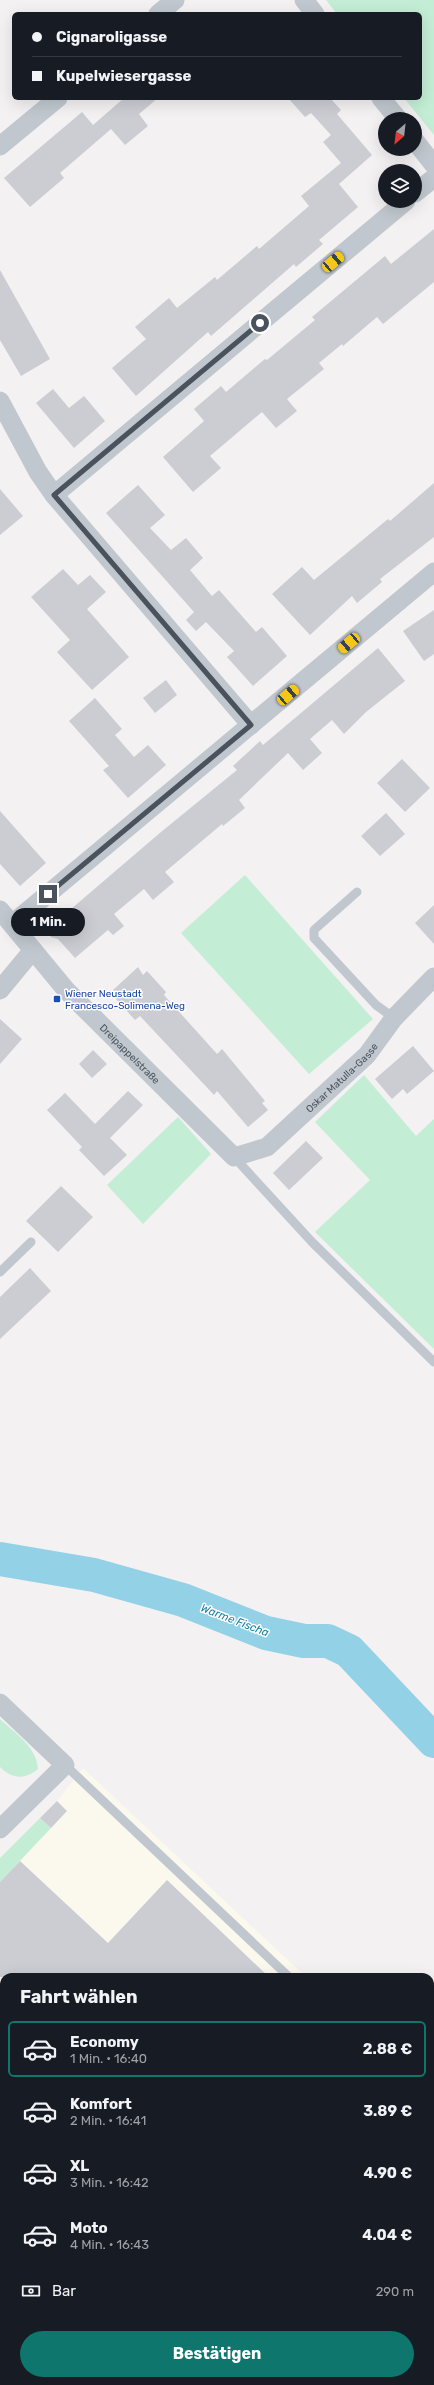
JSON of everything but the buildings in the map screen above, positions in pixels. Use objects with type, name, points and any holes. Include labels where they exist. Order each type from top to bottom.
[{"type":"street","points":[[160,12],[174,0]]},
{"type":"street","points":[[304,0],[313,12]]},
{"type":"street","points":[[0,146],[56,100]]},
{"type":"street","points":[[383,100],[392,112]]},
{"type":"street","points":[[422,150],[434,166]]},
{"type":"street","points":[[422,188],[434,178]]},
{"type":"street","points":[[54,495],[398,208]]},
{"type":"street","points":[[0,401],[38,472],[54,495],[251,725]]},
{"type":"street","points":[[12,924],[434,572]]},
{"type":"street","name":"Dreipappelstraße","points":[[0,910],[66,990],[234,1157]]},
{"type":"street","points":[[0,990],[33,950]]},
{"type":"street","name":"Oskar Matulla-Gasse","points":[[234,1157],[267,1147],[367,1055],[394,1018],[434,976]]},
{"type":"street","points":[[0,1703],[65,1765],[0,1829]]},
{"type":"lane","points":[[357,892],[314,930],[314,938],[376,1005],[394,1018]]},
{"type":"lane","points":[[234,1157],[312,1242],[434,1362]]},
{"type":"lane","points":[[0,1272],[31,1242]]},
{"type":"lane","points":[[65,1765],[285,1973]]},
{"type":"shaded area","points":[[83,1768],[302,1973],[0,1973],[0,1858],[57,1801]]},
{"type":"green space","points":[[326,0],[434,0],[434,135],[422,120],[422,112],[415,112],[406,100],[422,100],[422,12],[335,12]]},
{"type":"green space","points":[[245,875],[373,1019],[309,1074],[181,933]]},
{"type":"green space","points":[[364,1075],[416,1136],[434,1119],[434,1349],[315,1232],[370,1180],[315,1122]]},
{"type":"green space","points":[[178,1117],[211,1154],[143,1224],[107,1185]]},
{"type":"green space","points":[[0,1719],[24,1741],[34,1754],[38,1769],[33,1773],[19,1777],[9,1774],[0,1767]]},
{"type":"green space","points":[[40,1818],[51,1828],[0,1882],[0,1858]]},
{"type":"waterway","name":"Warme Fischa","points":[[0,1559],[94,1575],[183,1600],[266,1633],[304,1641],[328,1641],[349,1651],[434,1741]]},
{"type":"place","name":"Wiener Neustadt Francesco-Solimena-Weg","points":[[57,999]]},
{"type":"route","points":[[48,894],[251,725],[54,495],[260,323]]}]
